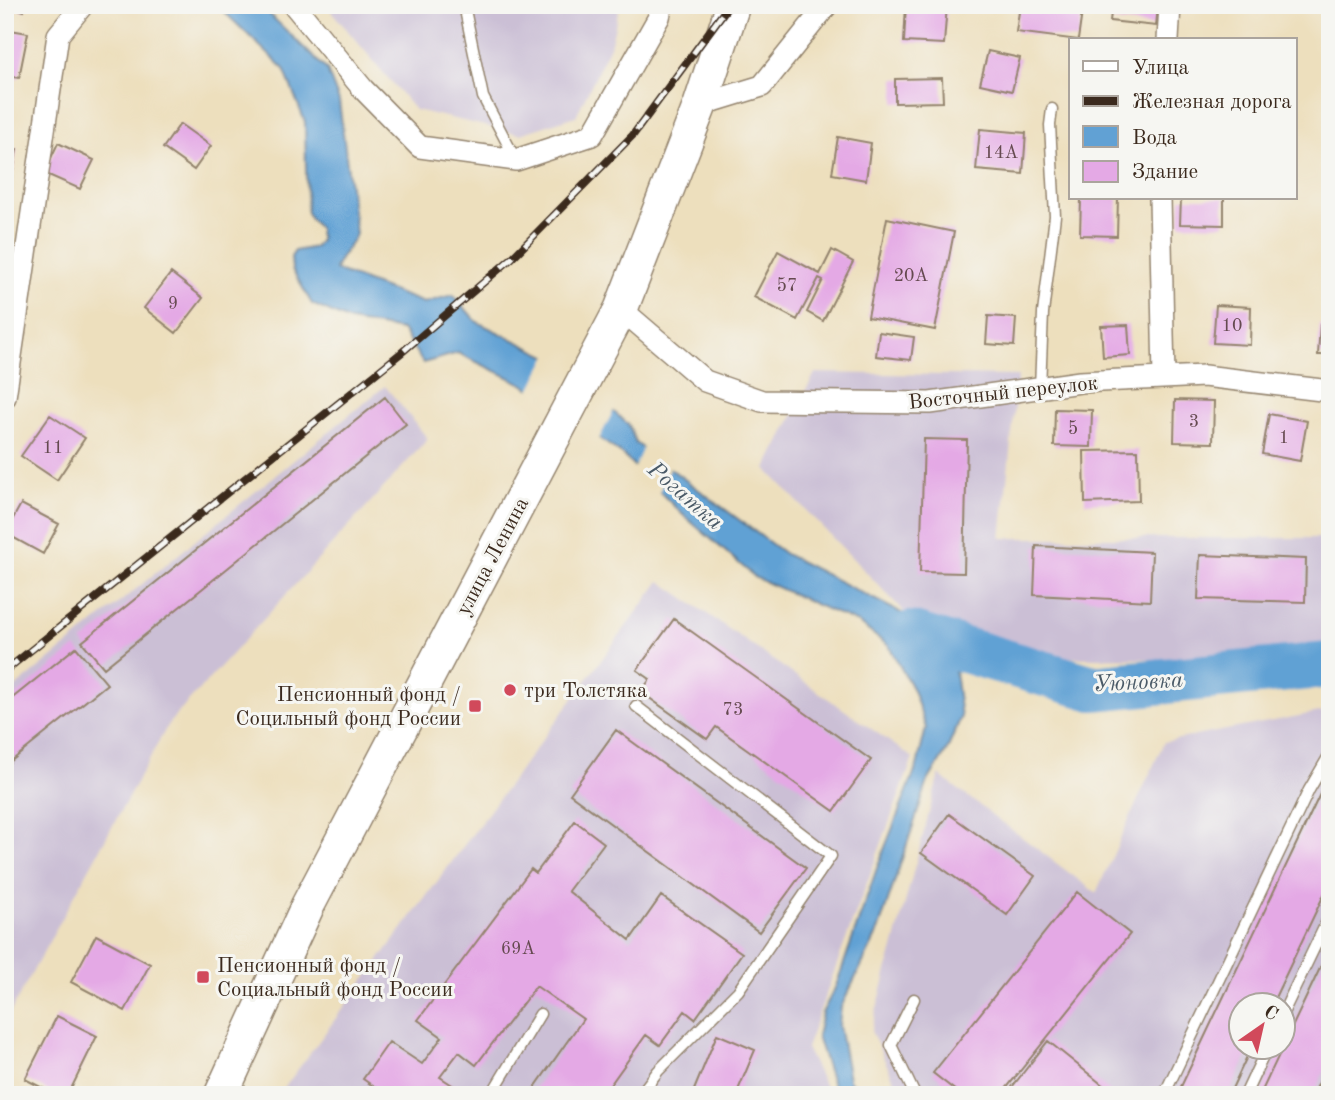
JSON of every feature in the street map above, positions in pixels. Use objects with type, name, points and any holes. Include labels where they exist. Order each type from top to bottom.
[{"type":"main road","name":"улица Ленина","points":[[221,1095],[308,905],[621,309],[700,105],[733,5]]},
{"type":"street","points":[[294,5],[363,89],[420,147],[516,160],[592,135],[659,17],[662,5]]},
{"type":"street","points":[[762,86],[809,5]]},
{"type":"street","points":[[700,105],[762,86],[827,5]]},
{"type":"street","points":[[1168,38],[1170,5]]},
{"type":"street","points":[[5,397],[58,35],[81,7]]},
{"type":"street","points":[[1160,200],[1164,378]]},
{"type":"street","name":"Восточный переулок","points":[[621,309],[705,381],[762,401],[930,403],[1080,382],[1203,376],[1330,391]]},
{"type":"lane","points":[[464,5],[483,97],[516,160]]},
{"type":"lane","points":[[1040,388],[1043,313],[1055,216],[1050,125],[1052,109]]},
{"type":"lane","points":[[636,706],[831,856],[738,991],[657,1071],[640,1095]]},
{"type":"lane","points":[[1164,1095],[1308,790],[1330,754]]},
{"type":"lane","points":[[1294,992],[1330,915]]},
{"type":"lane","points":[[914,999],[891,1045],[915,1095]]},
{"type":"lane","points":[[491,1095],[540,1014]]},
{"type":"lane","points":[[1245,1095],[1260,1062]]},
{"type":"shaded area","points":[[326,5],[620,5],[610,46],[576,116],[520,134],[415,110]]},
{"type":"shaded area","points":[[815,373],[1018,376],[1001,538],[1330,538],[1330,658],[1319,662],[1038,657],[918,626],[766,469]]},
{"type":"shaded area","points":[[385,386],[428,439],[169,723],[5,1022],[5,696]]},
{"type":"shaded area","points":[[660,581],[913,758],[806,1048],[829,1095],[279,1095]]},
{"type":"shaded area","points":[[1330,710],[1330,1095],[901,1095],[871,1031],[939,775],[1096,893],[1164,742]]},
{"type":"water","name":"Рогатка","points":[[217,5],[260,5],[327,70],[339,101],[356,234],[335,270],[424,303],[453,295],[477,322],[551,358],[628,424],[636,443],[785,554],[935,630],[954,664],[961,717],[947,750],[928,781],[877,934],[841,1007],[839,1026],[849,1079],[859,1095],[836,1095],[817,1036],[822,1013],[836,986],[878,865],[917,766],[926,728],[913,690],[889,646],[858,623],[756,578],[681,513],[623,455],[523,384],[458,353],[423,363],[402,330],[350,321],[312,304],[292,269],[291,257],[295,251],[315,247],[320,240],[319,229],[307,214],[305,122],[284,69]]},
{"type":"pier","points":[[549,353],[615,408],[598,441],[529,392]]},
{"type":"pier","points":[[644,445],[671,465],[658,495],[633,470]]},
{"type":"building","points":[[6,5],[25,5],[24,11]]},
{"type":"building","points":[[906,5],[947,5],[944,44],[904,42]]},
{"type":"building","points":[[1020,5],[1083,5],[1078,38],[1016,32]]},
{"type":"building","points":[[1112,5],[1158,5],[1156,26],[1110,21]]},
{"type":"building","points":[[5,29],[28,33],[19,78],[5,76]]},
{"type":"building","points":[[988,51],[1020,58],[1012,91],[980,84]]},
{"type":"building","points":[[942,78],[943,102],[895,103],[895,79]]},
{"type":"building","points":[[180,124],[211,146],[194,170],[163,148]]},
{"type":"building","points":[[980,129],[1026,133],[1023,174],[976,170]]},
{"type":"building","points":[[838,137],[871,143],[866,180],[832,174]]},
{"type":"building","points":[[58,143],[94,160],[80,189],[44,173]]},
{"type":"building","points":[[5,147],[17,149],[10,188],[5,187]]},
{"type":"building","points":[[1081,200],[1118,200],[1117,236],[1080,235]]},
{"type":"building","points":[[1181,200],[1224,200],[1224,225],[1180,224]]},
{"type":"building","points":[[887,218],[954,232],[935,330],[868,317]]},
{"type":"building","points":[[832,250],[853,262],[823,321],[807,312],[823,280],[819,278],[797,320],[754,297],[778,251],[820,274]]},
{"type":"building","points":[[171,273],[203,298],[176,333],[144,308]]},
{"type":"building","points":[[1216,305],[1251,307],[1250,345],[1213,343]]},
{"type":"building","points":[[988,316],[1016,318],[1014,346],[986,344]]},
{"type":"building","points":[[1128,325],[1130,355],[1103,357],[1101,326]]},
{"type":"building","points":[[1320,325],[1330,326],[1330,355],[1318,355]]},
{"type":"building","points":[[879,332],[914,337],[911,360],[876,356]]},
{"type":"building","points":[[385,397],[406,424],[104,668],[82,642]]},
{"type":"building","points":[[1175,400],[1214,401],[1213,443],[1174,442]]},
{"type":"building","points":[[1055,409],[1092,410],[1091,447],[1054,446]]},
{"type":"building","points":[[1269,414],[1307,421],[1300,461],[1262,454]]},
{"type":"building","points":[[50,415],[85,438],[57,480],[21,456]]},
{"type":"building","points":[[924,439],[967,440],[964,573],[920,572]]},
{"type":"building","points":[[1138,450],[1139,501],[1085,503],[1084,451]]},
{"type":"building","points":[[21,504],[59,524],[43,554],[5,533]]},
{"type":"building","points":[[1036,546],[1152,552],[1150,601],[1034,595]]},
{"type":"building","points":[[1200,555],[1306,559],[1305,602],[1198,599]]},
{"type":"building","points":[[674,619],[871,760],[834,811],[716,727],[707,739],[641,692],[650,679],[637,670]]},
{"type":"building","points":[[76,647],[107,684],[5,766],[5,704]]},
{"type":"building","points":[[616,730],[806,868],[759,932],[570,794]]},
{"type":"building","points":[[1330,773],[1330,882],[1278,992],[1226,992],[1226,1062],[1244,1062],[1229,1095],[1177,1095]]},
{"type":"building","points":[[949,814],[1035,876],[1007,915],[921,853]]},
{"type":"building","points":[[575,821],[604,843],[568,891],[630,940],[661,896],[742,953],[695,1019],[685,1011],[660,1045],[646,1035],[603,1095],[533,1095],[531,1093],[583,1019],[536,986],[476,1065],[459,1052],[440,1077],[457,1088],[453,1095],[386,1095],[363,1079],[389,1042],[422,1064],[442,1037],[418,1020],[531,869],[536,873]]},
{"type":"building","points":[[1077,892],[1130,934],[1001,1095],[961,1095],[933,1073]]},
{"type":"building","points":[[96,935],[150,964],[125,1011],[71,982]]},
{"type":"building","points":[[1330,947],[1330,1060],[1313,1095],[1260,1095],[1276,1062],[1296,1062],[1296,1019]]},
{"type":"building","points":[[57,1016],[97,1036],[68,1095],[56,1095],[25,1079]]},
{"type":"building","points":[[717,1034],[755,1050],[736,1095],[704,1095],[694,1090]]},
{"type":"building","points":[[1048,1041],[1115,1095],[1013,1095],[1009,1091]]},
{"type":"waterway","name":"Уюновка","points":[[910,634],[1093,688],[1330,665]]},
{"type":"railway","points":[[5,671],[401,353],[512,258],[633,135],[729,5]]},
{"type":"place","name":"три Толстяка","points":[[510,690]]},
{"type":"place","name":"Пенсионный фонд / Социльный фонд России","points":[[475,706]]},
{"type":"place","name":"Пенсионный фонд / Социальный фонд России","points":[[203,977]]}]
